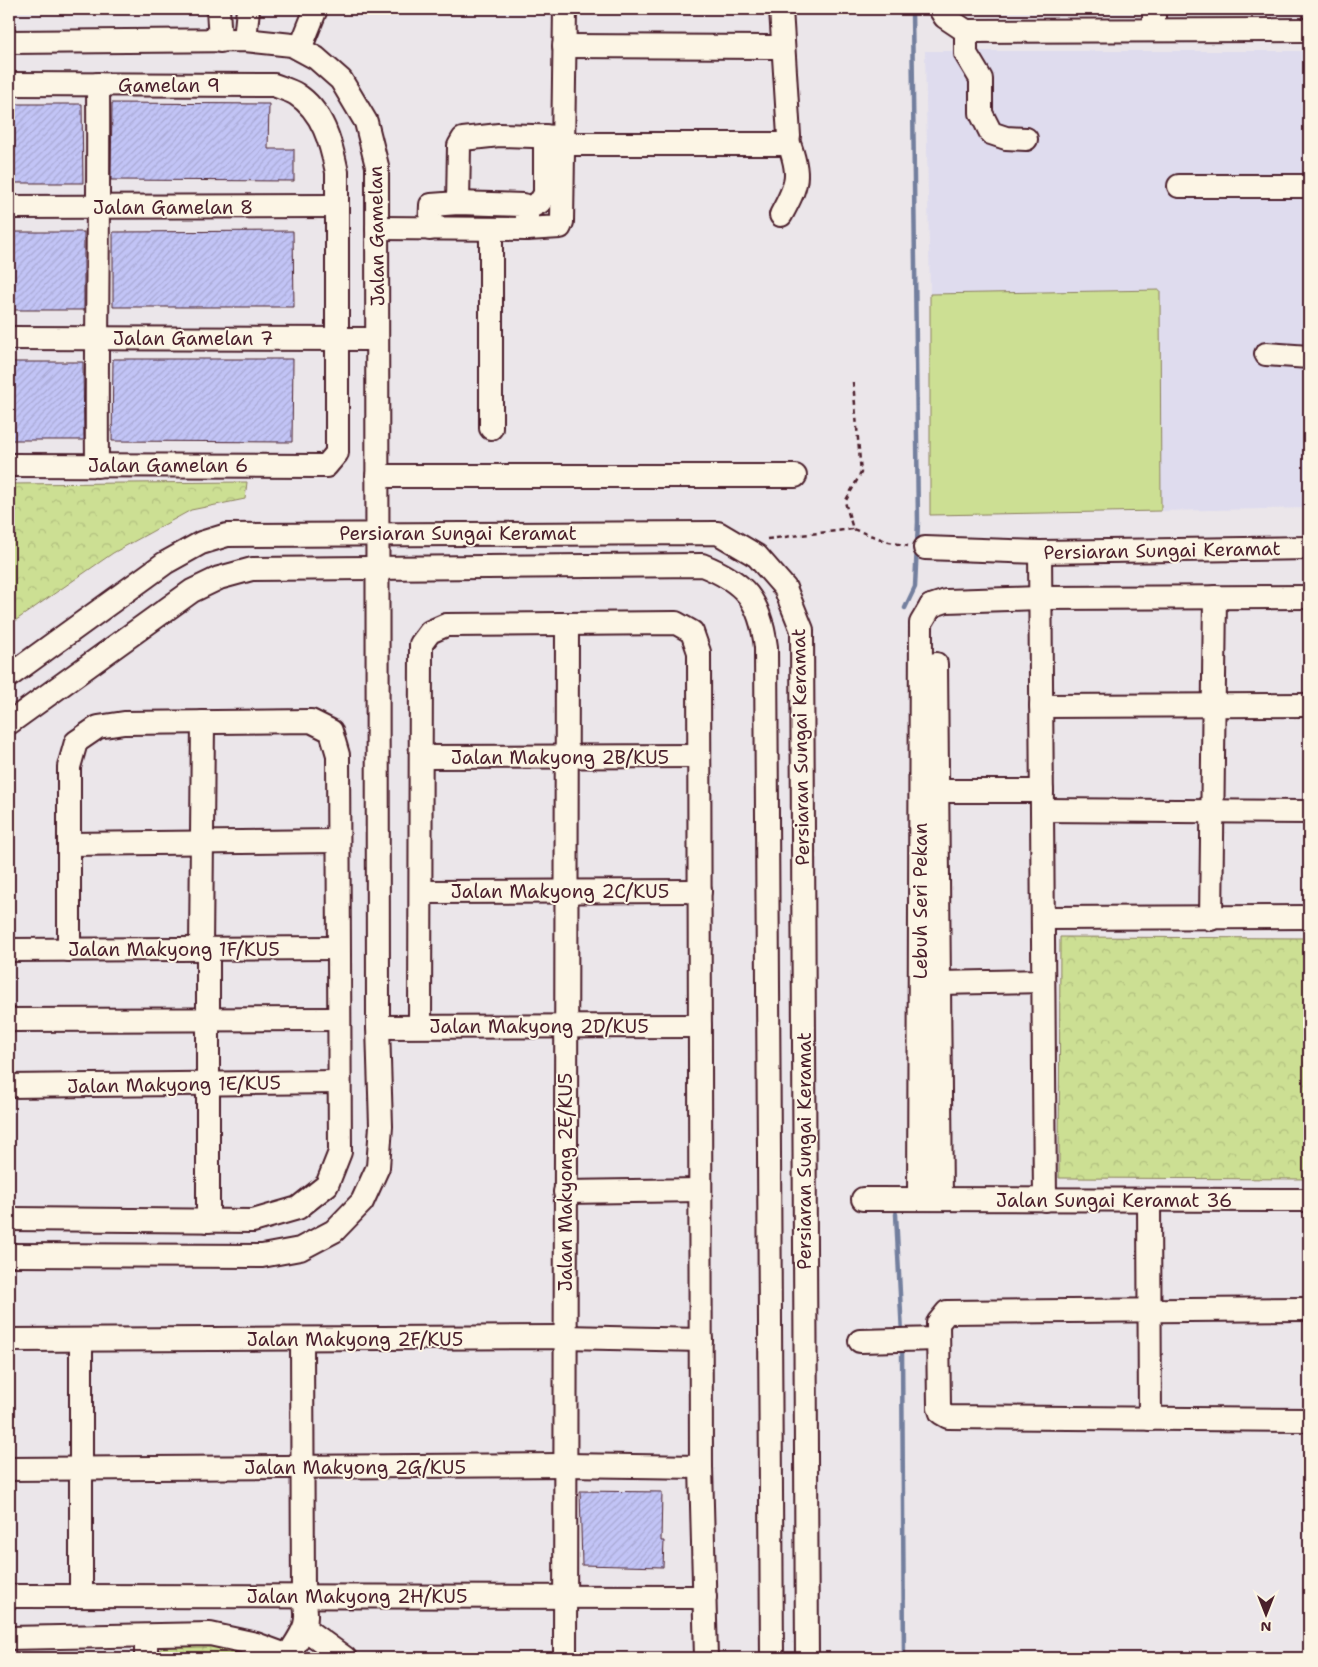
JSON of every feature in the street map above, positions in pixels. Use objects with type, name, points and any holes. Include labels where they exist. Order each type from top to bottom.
[{"type":"street","points":[[218,9],[220,41]]},
{"type":"street","points":[[245,40],[248,9]]},
{"type":"street","points":[[300,49],[316,9]]},
{"type":"street","points":[[377,228],[491,229],[527,219],[560,227],[562,222],[554,194],[565,9]]},
{"type":"street","points":[[781,9],[782,47],[790,136],[788,141],[796,161],[795,190],[781,215]]},
{"type":"street","points":[[940,9],[945,17],[966,31],[1154,19],[1309,30]]},
{"type":"street","points":[[966,31],[966,54],[981,79],[981,113],[990,133],[1006,138],[1026,139]]},
{"type":"street","name":"Jalan Gamelan","points":[[9,42],[245,40],[292,45],[316,58],[341,80],[366,122],[377,166],[378,1028],[382,1126],[378,1167],[362,1202],[334,1231],[300,1249],[262,1256],[9,1256]]},
{"type":"street","points":[[564,46],[782,47]]},
{"type":"street","name":"Gamelan 9","points":[[9,84],[274,86],[296,94],[318,115],[331,141],[338,172],[338,454],[326,466]]},
{"type":"street","points":[[97,466],[98,84]]},
{"type":"street","points":[[458,203],[460,141],[474,136],[782,144],[788,141]]},
{"type":"street","points":[[1179,186],[1309,186]]},
{"type":"street","points":[[527,219],[540,202],[554,194]]},
{"type":"street","points":[[430,229],[431,205],[458,203],[524,205],[527,219]]},
{"type":"street","name":"Jalan Gamelan 8","points":[[9,207],[338,206]]},
{"type":"street","points":[[491,229],[491,428]]},
{"type":"street","name":"Jalan Gamelan 7","points":[[9,338],[377,339]]},
{"type":"street","points":[[1266,354],[1309,357]]},
{"type":"street","name":"Jalan Gamelan 6","points":[[9,465],[326,466]]},
{"type":"street","points":[[377,476],[795,476]]},
{"type":"street","name":"Persiaran Sungai Keramat","points":[[9,676],[165,563],[201,543],[227,535],[718,533],[757,556],[785,588],[802,630],[807,1658]]},
{"type":"street","name":"Persiaran Sungai Keramat","points":[[918,547],[1040,552],[1309,548]]},
{"type":"street","points":[[1040,552],[1045,1200]]},
{"type":"street","name":"Persiaran Sungai Keramat","points":[[9,723],[192,591],[219,578],[252,569],[702,565],[726,575],[750,596],[762,621],[766,657],[772,1658]]},
{"type":"street","points":[[1211,919],[1215,597]]},
{"type":"street","points":[[930,1200],[939,984],[936,622],[932,606],[946,601],[1040,598],[1309,597]]},
{"type":"street","name":"Lebuh Seri Pekan","points":[[930,1200],[921,622],[932,606]]},
{"type":"street","points":[[420,1026],[421,644],[430,632],[446,625],[676,623],[692,632],[699,652],[701,1467],[706,1658]]},
{"type":"street","name":"Jalan Makyong 2E/KU5","points":[[565,1658],[567,624]]},
{"type":"street","points":[[1041,706],[1309,706]]},
{"type":"street","points":[[9,1219],[253,1221],[298,1208],[327,1185],[340,1152],[338,755],[331,731],[310,721],[124,723],[98,728],[76,742],[69,767],[69,950]]},
{"type":"street","points":[[203,722],[202,842],[208,1020],[208,1221]]},
{"type":"street","name":"Jalan Makyong 2B/KU5","points":[[421,757],[699,756]]},
{"type":"street","points":[[938,791],[1042,801],[1212,812],[1309,812]]},
{"type":"street","points":[[69,844],[338,841]]},
{"type":"street","name":"Jalan Makyong 2C/KU5","points":[[421,892],[700,891]]},
{"type":"street","points":[[1043,918],[1211,919],[1309,917]]},
{"type":"street","name":"Jalan Makyong 1F/KU5","points":[[9,950],[338,948]]},
{"type":"street","points":[[939,984],[1043,981]]},
{"type":"street","points":[[9,1020],[339,1019]]},
{"type":"street","name":"Jalan Makyong 2D/KU5","points":[[378,1028],[420,1026],[700,1026]]},
{"type":"street","name":"Jalan Makyong 1E/KU5","points":[[9,1086],[340,1082]]},
{"type":"street","points":[[566,1192],[700,1190]]},
{"type":"street","name":"Jalan Sungai Keramat 36","points":[[863,1200],[1309,1200]]},
{"type":"street","points":[[1149,1200],[1150,1419]]},
{"type":"street","points":[[1309,1309],[947,1312],[938,1323],[939,1407],[941,1413],[948,1417],[1309,1420]]},
{"type":"street","name":"Jalan Makyong 2F/KU5","points":[[9,1340],[565,1337],[701,1340]]},
{"type":"street","points":[[9,1638],[210,1634],[256,1644],[291,1656],[305,1629],[308,1612],[303,1596],[302,1339]]},
{"type":"street","points":[[81,1340],[81,1595]]},
{"type":"street","points":[[860,1341],[938,1340]]},
{"type":"street","name":"Jalan Makyong 2G/KU5","points":[[9,1469],[565,1465],[701,1467]]},
{"type":"street","name":"Jalan Makyong 2H/KU5","points":[[9,1596],[566,1596],[704,1598]]},
{"type":"street","points":[[305,1629],[345,1658]]},
{"type":"street","points":[[146,1636],[146,1658]]},
{"type":"path","points":[[853,382],[861,473],[845,502],[853,529]]},
{"type":"path","points":[[764,540],[853,529],[889,542],[918,547]]},
{"type":"shaded area","points":[[925,51],[1309,51],[1309,508],[1161,511],[1160,290],[930,294]]},
{"type":"green space","points":[[1160,290],[1161,511],[930,515],[930,294]]},
{"type":"green space","points":[[247,482],[245,499],[191,510],[113,553],[9,625],[9,484]]},
{"type":"green space","points":[[1060,937],[1309,938],[1309,1179],[1059,1178]]},
{"type":"green space","points":[[212,1642],[271,1658],[154,1658],[163,1647],[170,1645]]},
{"type":"building","points":[[112,103],[269,104],[268,149],[294,149],[294,181],[111,180]]},
{"type":"building","points":[[9,104],[82,104],[83,183],[9,183]]},
{"type":"building","points":[[293,231],[294,307],[113,307],[113,232]]},
{"type":"building","points":[[9,232],[84,232],[84,310],[9,310]]},
{"type":"building","points":[[113,359],[293,359],[292,442],[112,441]]},
{"type":"building","points":[[9,362],[83,362],[84,440],[9,440]]},
{"type":"building","points":[[580,1491],[662,1492],[661,1541],[664,1541],[663,1567],[582,1565]]},
{"type":"waterway","points":[[905,608],[915,587],[918,522],[912,9]]},
{"type":"waterway","points":[[896,1214],[902,1334]]},
{"type":"waterway","points":[[902,1347],[904,1658]]}]
